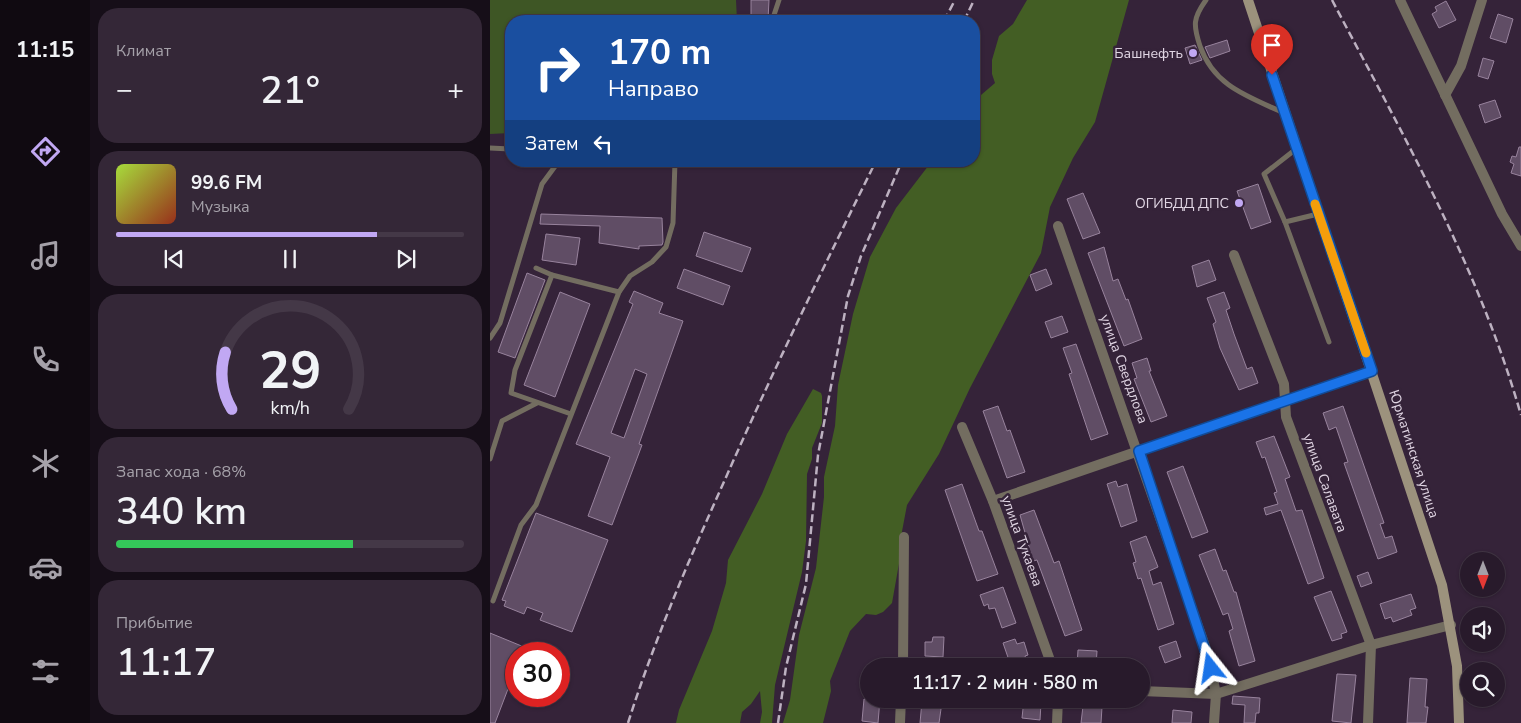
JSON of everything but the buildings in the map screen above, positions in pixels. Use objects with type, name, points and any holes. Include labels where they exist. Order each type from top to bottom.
[{"type":"main road","name":"Юрматинская улица","points":[[1248,0],[1442,585],[1451,625],[1457,666],[1459,723]]},
{"type":"street","points":[[1400,0],[1502,214],[1520,239]]},
{"type":"street","points":[[1445,95],[1460,66],[1482,0]]},
{"type":"street","name":"улица Свердлова","points":[[1058,226],[1139,451],[1208,655],[1216,694],[1214,723]]},
{"type":"street","name":"улица Салавата","points":[[1234,255],[1284,384],[1286,417],[1371,644],[1368,723]]},
{"type":"street","points":[[993,501],[1372,371]]},
{"type":"street","name":"улица Тукаева","points":[[962,427],[993,501],[1049,658]]},
{"type":"street","points":[[903,658],[904,537]]},
{"type":"street","points":[[1150,690],[1216,694],[1371,644],[1451,625]]},
{"type":"street","points":[[900,723],[901,708]]},
{"type":"street","points":[[1057,723],[1058,708]]},
{"type":"lane","points":[[774,15],[778,0]]},
{"type":"lane","points":[[1206,0],[1198,12],[1194,27],[1206,61],[1213,72],[1235,90],[1284,113]]},
{"type":"lane","points":[[490,148],[505,149]]},
{"type":"lane","points":[[1296,149],[1264,174],[1285,222],[1329,342]]},
{"type":"lane","points":[[490,338],[500,323],[542,184],[555,167]]},
{"type":"lane","points":[[493,601],[522,525],[536,505],[619,292],[630,276],[652,262],[666,247],[673,223],[676,167]]},
{"type":"lane","points":[[1285,222],[1318,214]]},
{"type":"lane","points":[[536,268],[552,275],[619,292]]},
{"type":"lane","points":[[552,275],[515,370],[511,394],[571,414]]},
{"type":"lane","points":[[490,458],[502,421],[537,403]]},
{"type":"green space","points":[[490,0],[736,0],[737,15],[505,15],[505,133],[490,134]]},
{"type":"green space","points":[[1027,0],[1129,0],[1095,122],[1073,158],[1050,207],[1041,253],[970,388],[939,454],[907,505],[892,603],[883,612],[876,615],[866,614],[850,631],[830,681],[831,691],[823,723],[783,723],[790,700],[799,635],[816,568],[824,497],[824,477],[835,426],[838,385],[853,314],[870,257],[896,208],[927,167],[980,167],[980,96],[995,83],[992,74],[992,60],[999,36],[1013,24]]},
{"type":"green space","points":[[813,389],[821,393],[822,396],[822,423],[812,448],[812,459],[807,474],[806,541],[802,572],[775,685],[772,723],[760,723],[762,712],[760,691],[751,704],[742,712],[740,723],[676,723],[679,710],[712,631],[726,583],[728,560],[762,494],[787,434]]},
{"type":"railway","points":[[947,15],[955,0]]},
{"type":"railway","points":[[967,15],[974,0]]},
{"type":"railway","points":[[1332,0],[1412,152],[1461,255],[1484,307],[1504,360],[1521,415]]},
{"type":"railway","points":[[628,723],[660,632],[710,513],[817,281],[873,167]]},
{"type":"railway","points":[[778,723],[786,667],[806,584],[818,455],[848,296],[861,256],[899,167]]},
{"type":"slow traffic","points":[[1315,204],[1366,353]]},
{"type":"place","name":"Башнефть","points":[[1193,53]]},
{"type":"place","name":"ОГИБДД ДПС","points":[[1239,203]]},
{"type":"route","points":[[1211,668],[1139,451],[1372,371],[1272,75]]}]
